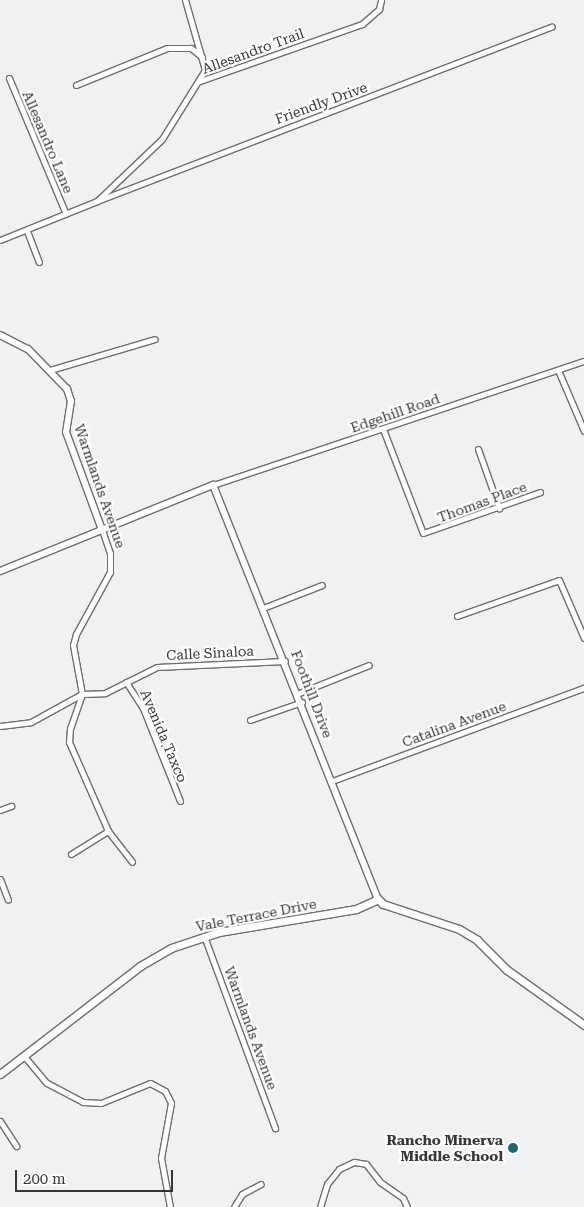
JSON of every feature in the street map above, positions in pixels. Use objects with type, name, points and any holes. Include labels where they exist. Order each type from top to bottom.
[{"type":"main road","name":"Vale Terrace Drive","points":[[0,1074],[140,966],[204,936],[356,909],[378,899]]},
{"type":"main road","points":[[378,899],[382,904],[459,929],[477,940],[507,970],[584,1025]]},
{"type":"street","points":[[185,0],[204,58],[205,70],[200,81]]},
{"type":"street","name":"Allesandro Trail","points":[[0,240],[27,231],[97,201],[162,139],[200,81],[362,24],[379,9],[381,0]]},
{"type":"street","name":"Friendly Drive","points":[[97,201],[552,26]]},
{"type":"street","points":[[76,84],[167,48],[191,48],[204,58]]},
{"type":"street","name":"Allesandro Lane","points":[[9,78],[66,214]]},
{"type":"street","points":[[27,231],[39,262]]},
{"type":"street","name":"Warmlands Avenue","points":[[0,335],[28,349],[67,388],[71,401],[66,432],[110,553],[110,572],[73,645],[82,694],[70,728],[69,742],[108,831],[132,862]]},
{"type":"street","points":[[50,370],[155,339]]},
{"type":"street","name":"Edgehill Road","points":[[213,485],[584,361]]},
{"type":"street","points":[[558,370],[584,431]]},
{"type":"street","name":"Thomas Place","points":[[383,429],[422,533],[499,508],[540,492]]},
{"type":"street","points":[[478,449],[499,508]]},
{"type":"street","points":[[0,571],[213,485]]},
{"type":"street","name":"Foothill Drive","points":[[213,485],[299,693],[378,899]]},
{"type":"street","points":[[457,616],[560,580],[584,638]]},
{"type":"street","points":[[264,608],[322,585]]},
{"type":"street","name":"Calle Sinaloa","points":[[0,726],[31,722],[82,694],[105,693],[126,682],[166,666],[286,661]]},
{"type":"street","points":[[299,693],[369,665]]},
{"type":"street","name":"Avenida Taxco","points":[[126,682],[143,708],[180,801]]},
{"type":"street","name":"Catalina Avenue","points":[[332,781],[584,688]]},
{"type":"street","points":[[250,720],[302,702]]},
{"type":"street","points":[[0,810],[11,806]]},
{"type":"street","points":[[71,854],[108,831]]},
{"type":"street","points":[[0,879],[8,900]]},
{"type":"street","name":"Warmlands Avenue","points":[[204,936],[275,1128]]},
{"type":"street","points":[[24,1056],[48,1083],[83,1102],[101,1104],[146,1083],[165,1090],[171,1104],[161,1158],[170,1207]]},
{"type":"street","points":[[0,1121],[16,1146]]},
{"type":"street","points":[[320,1207],[327,1184],[338,1169],[354,1162],[366,1164],[380,1182],[403,1198],[406,1207]]},
{"type":"street","points":[[234,1207],[242,1194],[261,1184]]},
{"type":"place","name":"Rancho Minerva Middle School","points":[[513,1148]]}]
